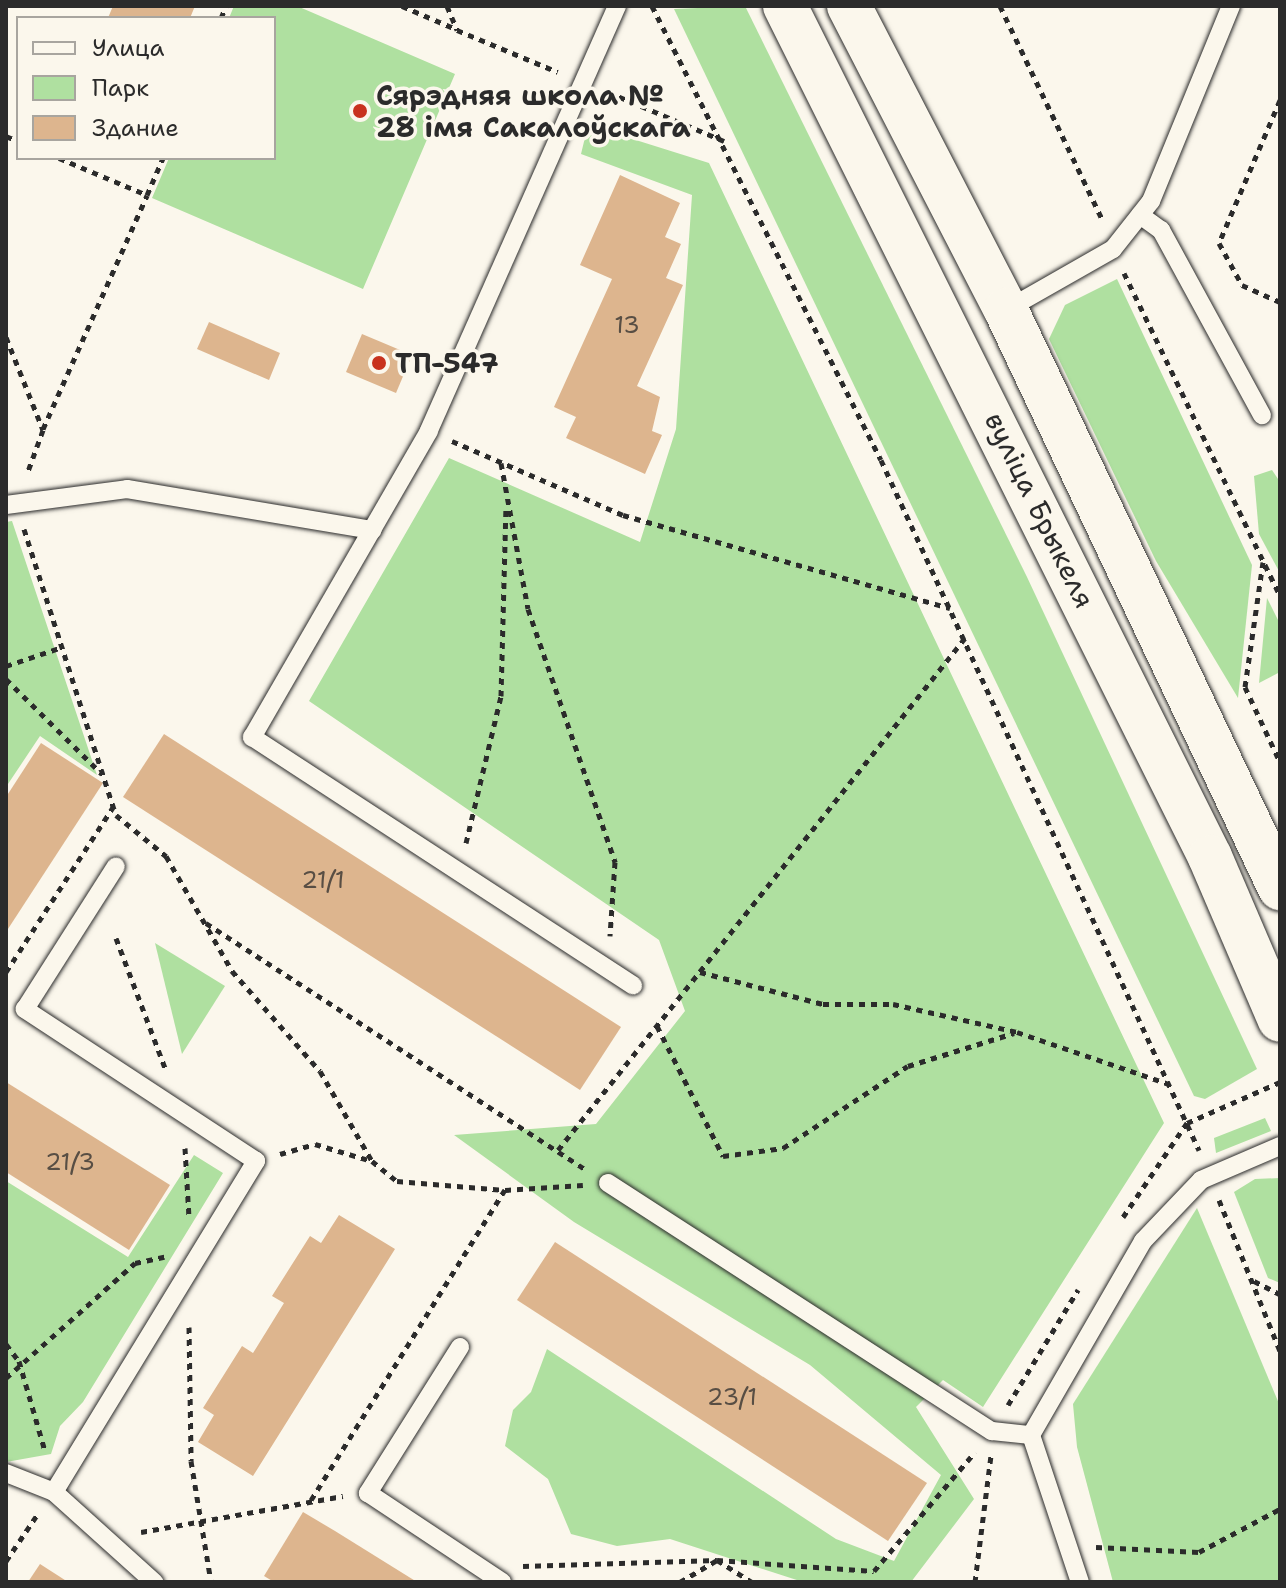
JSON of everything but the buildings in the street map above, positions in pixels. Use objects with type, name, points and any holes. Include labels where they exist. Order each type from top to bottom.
[{"type":"main road","name":"вуліца Брыкеля","points":[[785,6],[1196,829],[1280,1020]]},
{"type":"main road","name":"вуліца Брыкеля","points":[[849,6],[1006,310],[1280,888]]},
{"type":"lane","points":[[1006,310],[1113,249],[1140,215],[1231,6]]},
{"type":"lane","points":[[609,9],[581,81],[429,431],[252,737],[633,985]]},
{"type":"lane","points":[[1140,215],[1161,230],[1262,415]]},
{"type":"lane","points":[[11,504],[127,489],[373,530]]},
{"type":"lane","points":[[54,1492],[256,1161],[25,1009],[116,866]]},
{"type":"lane","points":[[1080,1582],[1031,1435],[1143,1241],[1209,1174],[1280,1146]]},
{"type":"lane","points":[[608,1183],[992,1431],[1031,1435]]},
{"type":"lane","points":[[460,1347],[368,1493],[502,1582]]},
{"type":"lane","points":[[6,1473],[54,1492],[110,1539],[154,1582]]},
{"type":"path","points":[[402,6],[725,141]]},
{"type":"path","points":[[447,6],[457,30]]},
{"type":"path","points":[[652,6],[725,141],[951,608],[1187,1123],[1280,1351]]},
{"type":"path","points":[[1000,6],[1103,225]]},
{"type":"path","points":[[1280,100],[1219,243],[1242,285],[1280,302]]},
{"type":"path","points":[[64,160],[147,195]]},
{"type":"path","points":[[162,160],[11,504],[114,806],[166,856],[232,971],[320,1071],[372,1161],[397,1181],[505,1190],[608,1183]]},
{"type":"path","points":[[1123,271],[1280,596]]},
{"type":"path","points":[[6,337],[43,430]]},
{"type":"path","points":[[429,431],[623,515],[951,608]]},
{"type":"path","points":[[501,462],[528,609],[615,862],[607,968]]},
{"type":"path","points":[[455,870],[501,696],[506,492]]},
{"type":"path","points":[[1263,561],[1245,687],[1280,762]]},
{"type":"path","points":[[558,1150],[965,638]]},
{"type":"path","points":[[6,666],[62,647]]},
{"type":"path","points":[[6,679],[104,775]]},
{"type":"path","points":[[6,972],[114,806]]},
{"type":"path","points":[[203,921],[608,1183]]},
{"type":"path","points":[[116,938],[171,1083]]},
{"type":"path","points":[[700,972],[823,1004],[893,1004],[1017,1032],[1169,1084]]},
{"type":"path","points":[[657,1026],[723,1156],[783,1148],[908,1066],[1017,1032]]},
{"type":"path","points":[[1187,1123],[1280,1082]]},
{"type":"path","points":[[197,1148],[185,1141],[190,1238],[191,1461],[211,1582]]},
{"type":"path","points":[[256,1161],[315,1144],[372,1161]]},
{"type":"path","points":[[311,1500],[505,1190]]},
{"type":"path","points":[[6,1378],[19,1361],[135,1263],[180,1254],[190,1238]]},
{"type":"path","points":[[1253,1281],[1280,1294]]},
{"type":"path","points":[[6,1344],[19,1361],[49,1465],[57,1453]]},
{"type":"path","points":[[482,1569],[717,1560],[874,1571],[992,1431]]},
{"type":"path","points":[[975,1582],[990,1509],[992,1431]]},
{"type":"path","points":[[6,1561],[54,1492]]},
{"type":"path","points":[[110,1539],[201,1517],[368,1493]]},
{"type":"path","points":[[1068,1546],[1199,1552],[1280,1509]]},
{"type":"path","points":[[680,1582],[717,1560]]},
{"type":"path","points":[[717,1560],[752,1582]]},
{"type":"green space","name":"Сярэдняя школа № 28 імя Сакалоўскага","points":[[234,6],[297,6],[455,74],[363,289],[152,198],[168,160],[276,160],[276,16],[230,16]]},
{"type":"green space","points":[[745,6],[1027,577],[1257,1069],[1205,1099],[1194,1096],[674,9]]},
{"type":"green space","points":[[588,125],[709,163],[1164,1123],[983,1407],[943,1380],[916,1407],[974,1499],[911,1582],[803,1582],[670,1539],[617,1546],[571,1534],[548,1479],[505,1446],[513,1410],[531,1392],[547,1349],[836,1539],[894,1561],[941,1475],[810,1365],[574,1222],[454,1135],[596,1124],[685,1011],[659,940],[309,701],[449,458],[640,542],[676,429],[692,195],[581,154]]},
{"type":"green space","points":[[1117,279],[1252,565],[1238,698],[1156,561],[1049,339],[1065,305]]},
{"type":"green space","points":[[1272,470],[1280,482],[1280,573],[1259,534],[1254,476]]},
{"type":"green space","points":[[12,521],[97,775],[40,736],[6,787],[6,522]]},
{"type":"green space","points":[[1267,598],[1280,624],[1280,672],[1259,683]]},
{"type":"green space","points":[[155,943],[225,986],[182,1054]]},
{"type":"green space","points":[[1265,1118],[1271,1131],[1216,1153],[1214,1138]]},
{"type":"green space","points":[[194,1155],[223,1173],[83,1402],[60,1426],[51,1454],[6,1462],[6,1181],[128,1257]]},
{"type":"green space","points":[[1280,1178],[1280,1283],[1268,1278],[1234,1192],[1255,1179]]},
{"type":"green space","points":[[1197,1208],[1280,1406],[1280,1582],[1113,1582],[1077,1447],[1073,1404]]},
{"type":"place","name":"Сярэдняя школа № 28 імя Сакалоўскага","points":[[360,111]]},
{"type":"place","name":"ТП-547","points":[[379,363]]}]
